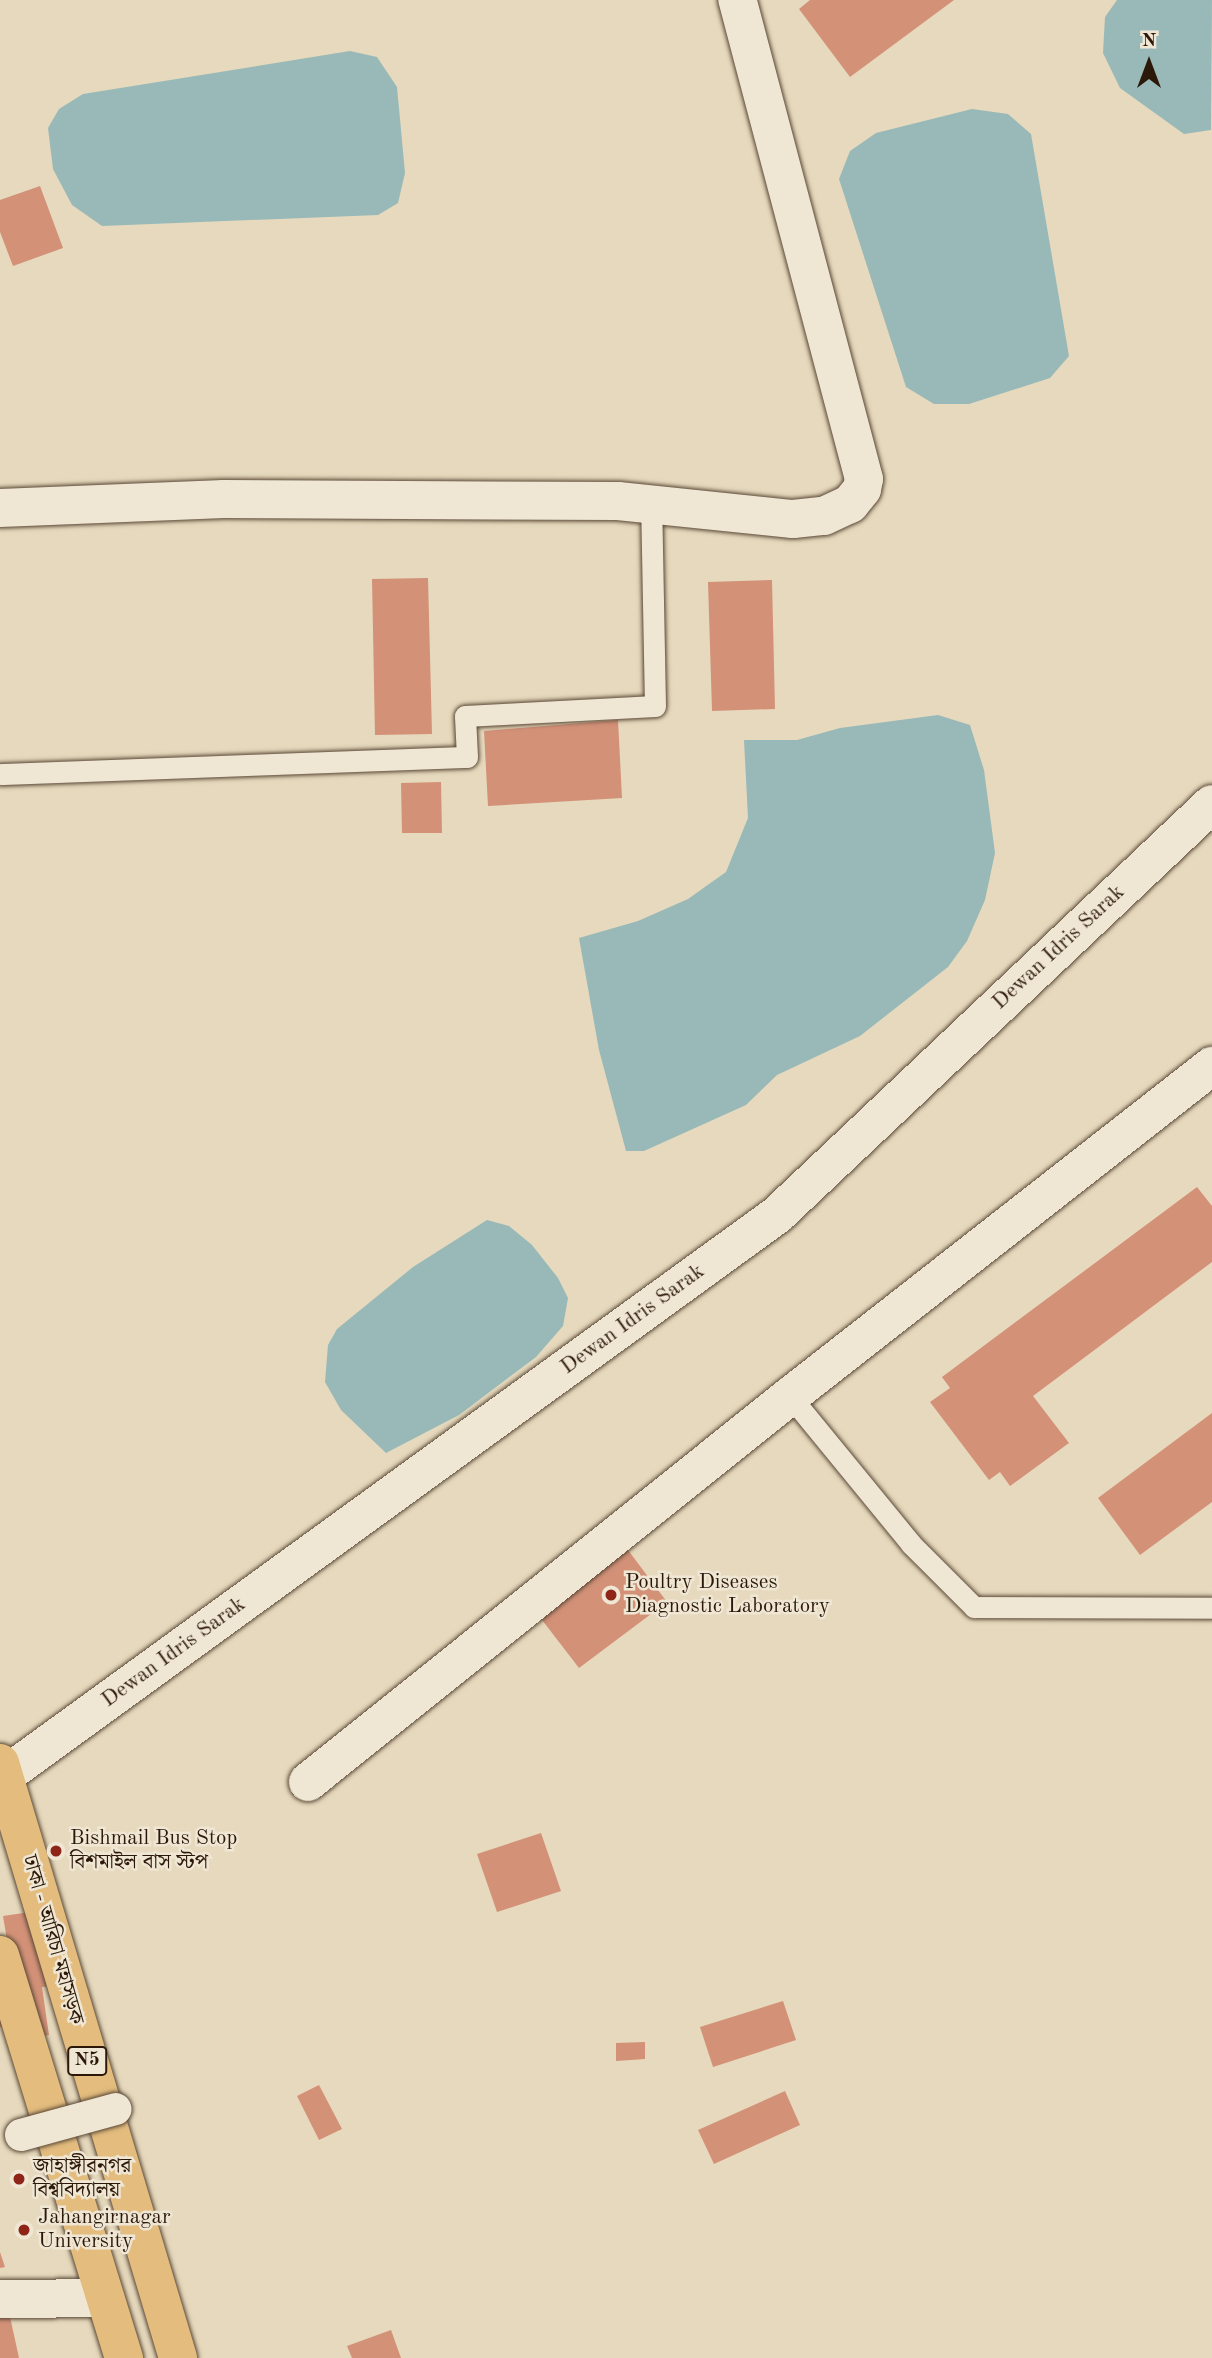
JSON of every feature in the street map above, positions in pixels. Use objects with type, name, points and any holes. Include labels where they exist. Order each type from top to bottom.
[{"type":"highway","name":"ঢাকা - আরিচা মহাসড়ক","points":[[2,1770],[178,2358]]},
{"type":"highway","name":"N5","points":[[0,1955],[124,2358]]},
{"type":"street","points":[[0,508],[224,499],[652,505],[793,519],[824,516],[850,504],[864,479],[737,0]]},
{"type":"street","name":"Dewan Idris Sarak","points":[[2,1770],[777,1215],[1212,804]]},
{"type":"street","points":[[308,1782],[790,1396],[1212,1066]]},
{"type":"street","points":[[21,2135],[116,2109]]},
{"type":"street","points":[[0,2299],[105,2298]]},
{"type":"lane","points":[[0,774],[467,757],[465,716],[655,706],[652,505]]},
{"type":"lane","points":[[790,1396],[911,1544],[974,1607],[1212,1608]]},
{"type":"water","points":[[1117,0],[1212,0],[1211,130],[1184,134],[1120,88],[1103,53],[1105,17]]},
{"type":"water","points":[[350,51],[377,57],[397,87],[405,173],[398,203],[378,215],[102,226],[72,205],[53,169],[48,128],[59,109],[83,94]]},
{"type":"water","points":[[972,109],[1008,114],[1031,134],[1069,356],[1050,378],[969,404],[934,404],[906,387],[839,179],[850,151],[876,133]]},
{"type":"water","points":[[938,715],[970,725],[984,770],[995,853],[985,900],[967,941],[948,967],[860,1036],[777,1075],[746,1105],[644,1151],[626,1151],[599,1050],[579,938],[638,921],[688,899],[726,872],[748,818],[744,740],[797,740],[840,728]]},
{"type":"water","points":[[487,1220],[509,1226],[532,1245],[558,1278],[568,1298],[563,1326],[536,1357],[459,1415],[386,1453],[341,1410],[325,1382],[328,1345],[337,1329],[413,1267]]},
{"type":"building","points":[[810,0],[954,0],[850,77],[799,9]]},
{"type":"building","points":[[40,186],[63,248],[13,266],[0,232],[0,200]]},
{"type":"building","points":[[428,578],[432,734],[375,735],[372,579]]},
{"type":"building","points":[[772,580],[775,709],[712,711],[708,582]]},
{"type":"building","points":[[618,720],[622,798],[488,806],[484,731]]},
{"type":"building","points":[[441,782],[442,833],[402,833],[401,783]]},
{"type":"building","points":[[1197,1187],[1212,1206],[1212,1262],[1033,1396],[1069,1443],[1010,1486],[1000,1472],[989,1480],[930,1402],[950,1388],[942,1377]]},
{"type":"building","points":[[1212,1413],[1212,1502],[1140,1555],[1098,1498]]},
{"type":"building","points":[[628,1550],[667,1602],[579,1668],[539,1616]]},
{"type":"building","points":[[541,1833],[561,1891],[497,1912],[477,1854]]},
{"type":"building","points":[[37,1911],[54,1986],[42,1987],[49,2035],[30,2038],[28,2023],[0,2027],[0,1972],[12,1970],[3,1916]]},
{"type":"building","points":[[783,2001],[796,2040],[713,2067],[700,2027]]},
{"type":"building","points":[[645,2042],[645,2059],[616,2061],[616,2043]]},
{"type":"building","points":[[319,2085],[342,2129],[319,2140],[297,2096]]},
{"type":"building","points":[[785,2091],[800,2125],[714,2164],[698,2130]]},
{"type":"building","points":[[0,2252],[5,2267],[0,2268]]},
{"type":"building","points":[[7,2303],[19,2358],[0,2358],[0,2304]]},
{"type":"building","points":[[391,2330],[401,2358],[352,2358],[347,2346]]},
{"type":"place","name":"Poultry Diseases Diagnostic Laboratory","points":[[611,1595]]},
{"type":"place","name":"Bishmail Bus Stop বিশমাইল বাস স্টপ","points":[[56,1851]]},
{"type":"place","name":"জাহাঙ্গীরনগর বিশ্ববিদ্যালয়","points":[[19,2179]]},
{"type":"place","name":"Jahangirnagar University","points":[[24,2230]]}]
